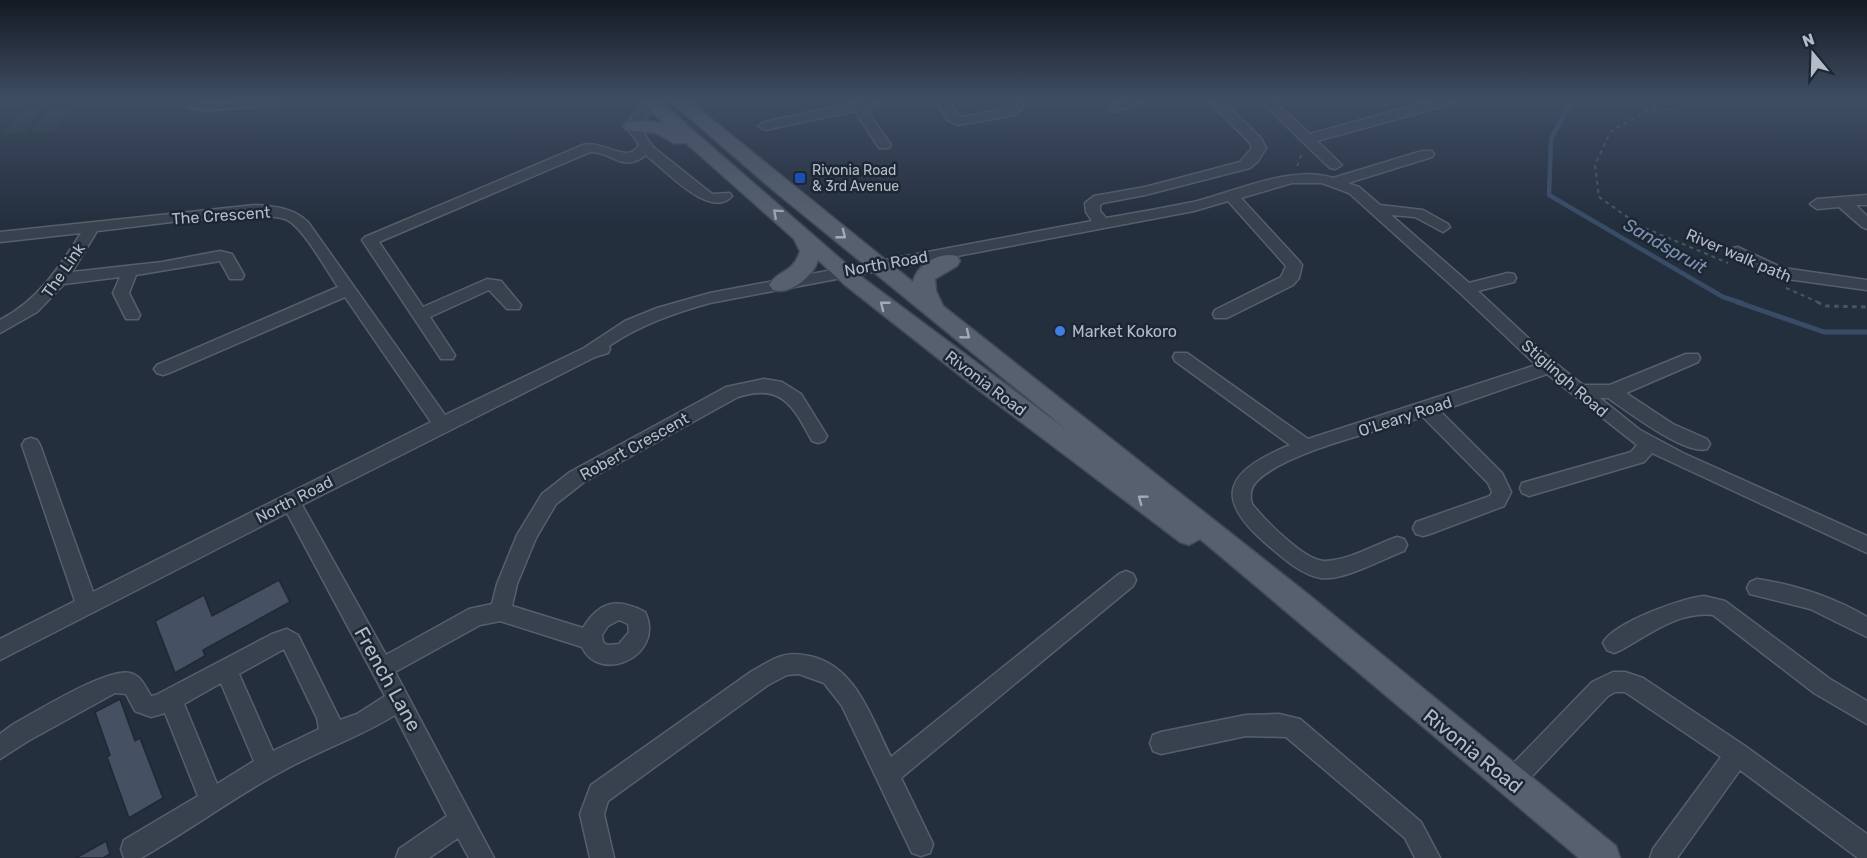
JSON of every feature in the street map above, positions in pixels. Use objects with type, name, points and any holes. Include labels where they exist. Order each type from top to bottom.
[{"type":"main road","points":[[680,140],[712,166],[732,172]]},
{"type":"main road","name":"Rivonia Road","points":[[697,140],[847,275],[980,379],[1282,604],[1343,643]]},
{"type":"main road","name":"Rivonia Road","points":[[726,140],[780,186],[1135,471],[1604,858]]},
{"type":"main road","points":[[780,285],[805,268],[810,251],[804,237]]},
{"type":"main road","points":[[934,310],[922,284],[923,277],[932,268],[950,261]]},
{"type":"street","points":[[645,140],[646,148],[708,198],[716,199],[725,196]]},
{"type":"street","points":[[881,140],[884,145]]},
{"type":"street","points":[[1102,223],[1092,207],[1095,200],[1144,191],[1245,165],[1259,148],[1255,140]]},
{"type":"street","points":[[1308,140],[1335,165]]},
{"type":"street","points":[[447,355],[371,244],[372,239],[588,148],[600,147],[614,157],[625,159],[638,156],[646,148]]},
{"type":"street","points":[[1335,182],[1427,154]]},
{"type":"street","name":"Stiglingh Road","points":[[1292,179],[1312,177],[1335,182],[1354,190],[1549,367],[1613,420],[1649,444],[1867,545]]},
{"type":"street","name":"North Road","points":[[590,352],[610,346],[663,322],[712,307],[847,275],[1194,206],[1292,179]]},
{"type":"street","points":[[1221,314],[1287,281],[1291,278],[1294,265],[1231,196]]},
{"type":"street","points":[[1817,204],[1867,200]]},
{"type":"street","points":[[1844,202],[1867,224]]},
{"type":"street","name":"North Road","points":[[883,268],[950,261],[1172,215],[1194,206]]},
{"type":"street","points":[[1375,209],[1418,213],[1443,226]]},
{"type":"street","name":"The Crescent","points":[[0,237],[232,212],[277,210],[292,215],[299,221],[349,289],[442,424]]},
{"type":"street","name":"The Link","points":[[0,327],[17,320],[40,303],[59,279],[92,228]]},
{"type":"street","points":[[59,279],[130,272],[223,256],[227,258],[236,275]]},
{"type":"street","points":[[1733,258],[1780,273],[1867,285]]},
{"type":"street","points":[[130,272],[121,292],[132,315]]},
{"type":"street","name":"North Road","points":[[0,650],[442,424],[590,352],[617,333],[675,308],[710,298],[847,275]]},
{"type":"street","points":[[1466,290],[1508,278]]},
{"type":"street","points":[[420,315],[487,284],[495,285],[513,305]]},
{"type":"street","points":[[163,369],[349,289]]},
{"type":"street","points":[[1181,357],[1306,447]]},
{"type":"street","points":[[1578,391],[1611,392],[1692,358]]},
{"type":"street","name":"O'Leary Road","points":[[1397,545],[1327,570],[1311,565],[1260,527],[1242,505],[1241,489],[1252,474],[1306,447],[1549,367]]},
{"type":"street","name":"Robert Crescent","points":[[500,612],[526,535],[549,499],[578,477],[650,437],[732,392],[758,385],[776,387],[794,397],[818,436]]},
{"type":"street","points":[[1611,392],[1667,429],[1701,444]]},
{"type":"street","points":[[1423,528],[1497,501],[1502,492],[1495,478],[1427,409]]},
{"type":"street","points":[[1529,488],[1637,457],[1649,444]]},
{"type":"street","points":[[31,445],[87,605]]},
{"type":"street","name":"French Lane","points":[[290,501],[382,668],[482,858]]},
{"type":"street","points":[[887,775],[1126,580]]},
{"type":"street","points":[[1757,588],[1793,593],[1810,599],[1867,628]]},
{"type":"street","points":[[1614,643],[1682,608],[1704,603],[1718,607],[1822,686],[1867,713]]},
{"type":"street","points":[[382,668],[476,616],[500,612],[591,640]]},
{"type":"street","points":[[0,748],[20,733],[114,683],[129,683],[134,687],[143,704],[151,707],[171,700],[279,641],[287,639],[328,717],[332,734]]},
{"type":"street","points":[[602,858],[592,814],[599,794],[760,678],[784,665],[799,664],[814,667],[832,676],[850,699],[921,844]]},
{"type":"street","points":[[226,669],[268,766]]},
{"type":"street","points":[[1511,782],[1600,689],[1610,682],[1624,680],[1635,685],[1737,754],[1867,849]]},
{"type":"street","points":[[171,700],[212,801]]},
{"type":"street","points":[[133,849],[268,766],[332,734],[364,722],[399,700]]},
{"type":"street","points":[[1161,743],[1257,725],[1282,724],[1292,727],[1413,830],[1428,858]]},
{"type":"street","points":[[1662,858],[1737,754]]},
{"type":"street","points":[[408,858],[463,820]]},
{"type":"path","points":[[1292,179],[1307,140]]},
{"type":"path","name":"River walk path","points":[[1606,140],[1595,165],[1599,197],[1640,225],[1733,258]]},
{"type":"path","name":"River walk path","points":[[1782,287],[1826,306],[1867,307]]},
{"type":"building","points":[[279,580],[290,602],[203,650],[205,656],[175,673],[155,621],[204,595],[212,616]]},
{"type":"building","points":[[120,699],[135,741],[140,738],[163,798],[129,818],[107,757],[110,755],[95,712]]},
{"type":"building","points":[[106,841],[110,854],[103,858],[76,858]]},
{"type":"waterway","name":"Sandspruit","points":[[1551,140],[1549,195],[1723,297],[1742,303]]},
{"type":"waterway","name":"Sandspruit","points":[[1737,302],[1824,332],[1867,332]]},
{"type":"place","name":"Rivonia Road & 3rd Avenue","points":[[800,178]]},
{"type":"place","name":"Market Kokoro","points":[[1060,331]]}]
